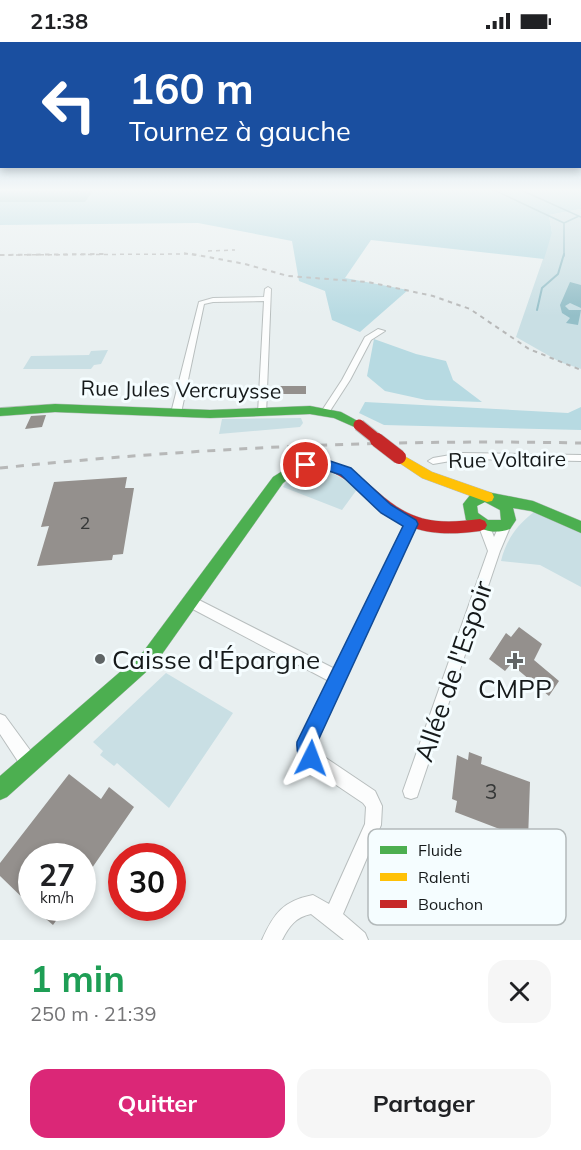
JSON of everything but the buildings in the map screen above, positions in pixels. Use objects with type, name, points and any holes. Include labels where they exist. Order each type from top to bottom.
[{"type":"main road","name":"Rue Jules Vercruysse","points":[[0,412],[55,408],[176,413],[325,412],[359,425],[420,471],[450,485],[491,499],[533,506],[581,527]]},
{"type":"main road","points":[[0,790],[141,666],[191,602],[275,484],[286,473],[311,465],[337,467],[351,475],[386,509],[411,524],[438,531],[483,526],[496,528],[526,512],[551,513]]},
{"type":"main road","points":[[450,485],[483,526]]},
{"type":"main road","points":[[455,529],[469,511],[472,501],[491,499],[505,506],[510,516],[507,523]]},
{"type":"street","points":[[263,413],[268,289]]},
{"type":"street","points":[[176,413],[201,303],[213,300],[267,299]]},
{"type":"street","points":[[325,412],[346,380],[368,339],[381,331]]},
{"type":"street","name":"Rue Voltaire","points":[[433,461],[462,456],[581,458]]},
{"type":"street","name":"Allée de l'Espoir","points":[[411,791],[494,551],[507,523]]},
{"type":"street","points":[[371,829],[375,814],[374,806],[363,791],[311,758],[306,750],[307,742],[411,524]]},
{"type":"street","points":[[483,526],[494,551]]},
{"type":"street","points":[[191,602],[339,678]]},
{"type":"street","points":[[0,721],[29,763]]},
{"type":"street","points":[[333,917],[368,836]]},
{"type":"street","points":[[272,940],[278,926],[297,907],[313,904],[333,917],[358,940]]},
{"type":"shaded area","points":[[245,232],[552,233],[544,259],[371,240],[345,278],[408,290],[360,332],[332,320],[325,291],[299,281],[292,241]]},
{"type":"shaded area","points":[[581,232],[581,369],[560,362],[516,337],[552,233]]},
{"type":"shaded area","points":[[570,282],[581,285],[581,308],[570,303],[565,306],[569,310],[581,310],[578,325],[566,323],[570,318],[562,313],[560,305]]},
{"type":"shaded area","points":[[374,339],[416,354],[446,361],[453,380],[482,402],[426,400],[385,391],[367,376]]},
{"type":"shaded area","points":[[108,350],[101,364],[94,365],[91,369],[23,369],[31,356],[89,355],[91,351]]},
{"type":"shaded area","points":[[365,402],[568,413],[581,407],[581,430],[384,425],[359,413]]},
{"type":"shaded area","points":[[301,418],[303,423],[300,427],[219,434],[222,419]]},
{"type":"shaded area","points":[[322,467],[358,488],[342,510],[283,487],[300,472]]},
{"type":"shaded area","points":[[534,512],[581,532],[581,587],[540,565],[501,561],[513,534]]},
{"type":"shaded area","points":[[166,673],[233,713],[169,808],[117,763],[114,766],[100,755],[103,751],[93,742]]},
{"type":"waterway","points":[[564,232],[564,254]]},
{"type":"waterway","points":[[537,310],[542,288],[558,274],[564,254]]},
{"type":"railway","points":[[208,251],[235,250]]},
{"type":"railway","points":[[184,253],[189,254]]},
{"type":"railway","points":[[106,254],[0,255],[189,254]]},
{"type":"railway","points":[[189,254],[200,256]]},
{"type":"railway","points":[[192,254],[245,264],[288,276],[368,282],[433,296],[470,309],[529,349],[581,370]]},
{"type":"railway","points":[[0,468],[145,455],[290,446],[435,442],[581,443]]},
{"type":"traffic: fast","points":[[0,412],[55,408],[210,414],[310,410],[337,415],[359,425]]},
{"type":"traffic: fast","points":[[0,790],[149,658],[278,480],[303,466],[331,467]]},
{"type":"traffic: fast","points":[[487,497],[506,507],[509,520],[505,525],[486,526],[471,516],[470,504],[476,498],[487,497]]},
{"type":"traffic: fast","points":[[496,500],[533,506],[581,527]]},
{"type":"traffic: slow","points":[[399,457],[427,475],[487,497]]},
{"type":"traffic: jam","points":[[359,425],[399,457]]},
{"type":"traffic: jam","points":[[331,467],[352,477],[383,505],[408,521],[433,528],[480,525]]},
{"type":"place","name":"Caisse d'Épargne","points":[[100,659]]},
{"type":"place","name":"CMPP","points":[[515,661]]},
{"type":"route","points":[[306,465],[327,465],[346,471],[386,509],[411,524],[307,742],[306,750],[311,758]]}]
